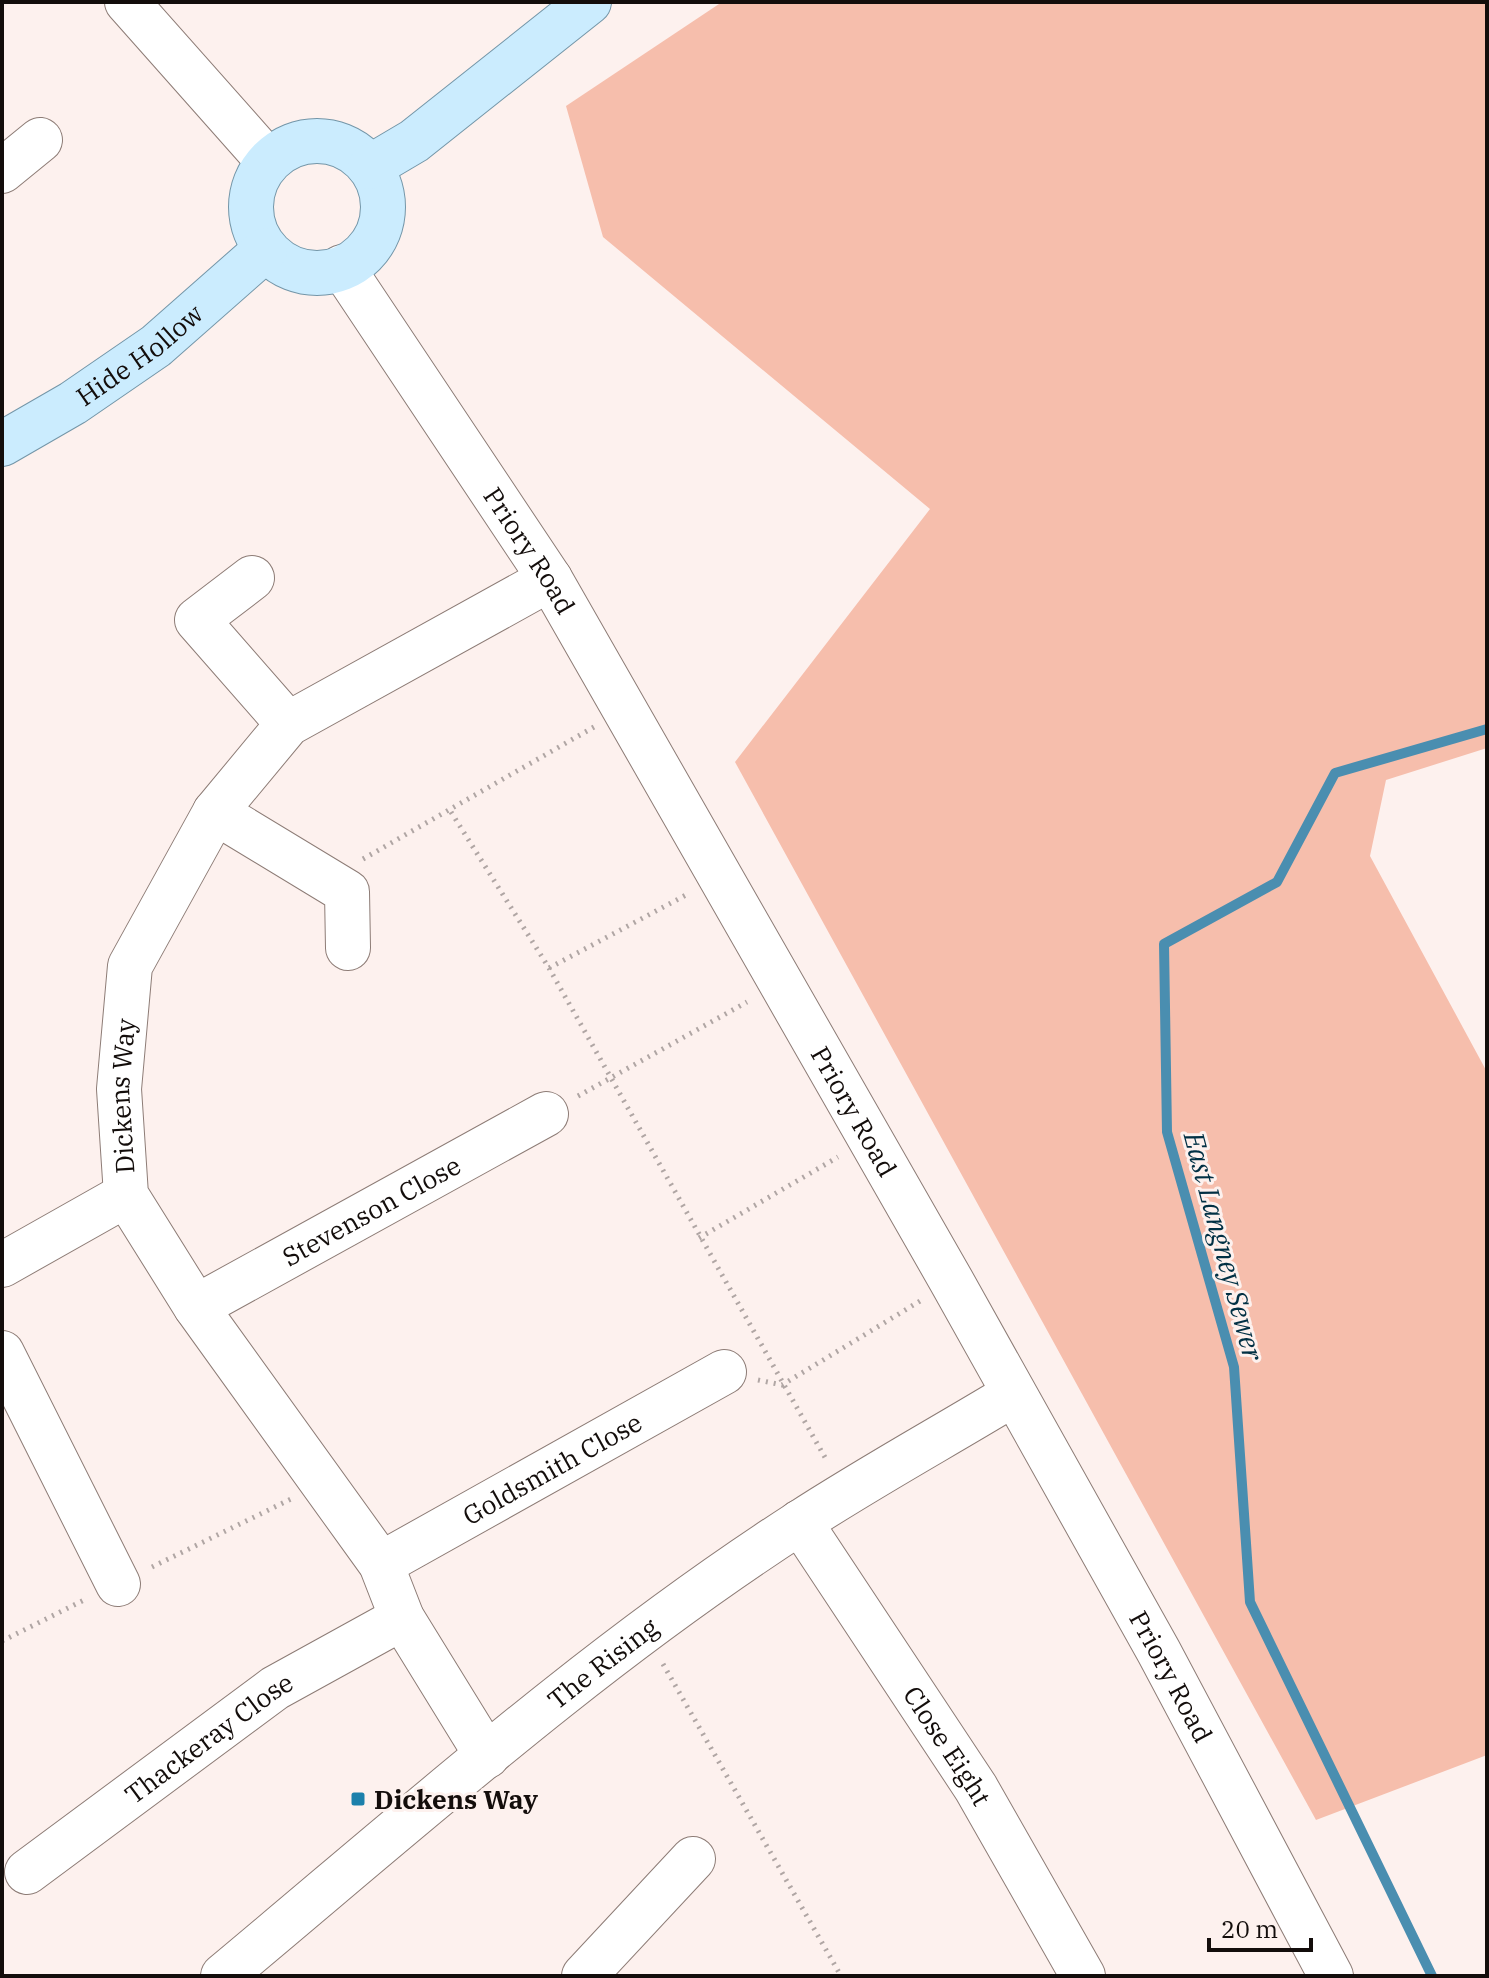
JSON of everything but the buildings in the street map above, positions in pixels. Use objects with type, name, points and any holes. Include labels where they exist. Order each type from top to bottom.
[{"type":"main road","points":[[370,167],[414,141],[589,2]]},
{"type":"main road","points":[[326,140],[348,148],[370,167],[380,184],[384,204],[380,229],[364,255],[328,273],[302,273],[280,264],[265,250],[253,228],[250,206],[259,174],[268,161],[298,143],[326,140]]},
{"type":"main road","name":"Hide Hollow","points":[[2,444],[73,403],[156,346],[265,250]]},
{"type":"street","points":[[127,2],[268,161]]},
{"type":"street","points":[[2,171],[40,140]]},
{"type":"street","name":"Priory Road","points":[[342,267],[550,579],[783,982],[1012,1395],[1159,1652],[1331,1976]]},
{"type":"street","points":[[252,578],[197,620],[288,724]]},
{"type":"street","name":"Dickens Way","points":[[487,1756],[402,1618],[381,1564],[196,1307],[126,1195],[119,1089],[130,966],[215,812],[288,724],[550,579]]},
{"type":"street","points":[[215,812],[347,892],[348,948]]},
{"type":"street","name":"Stevenson Close","points":[[196,1307],[546,1114]]},
{"type":"street","points":[[2,1265],[126,1195]]},
{"type":"street","points":[[2,1353],[118,1584]]},
{"type":"street","name":"Goldsmith Close","points":[[381,1564],[724,1372]]},
{"type":"street","name":"The Rising","points":[[223,1976],[487,1756],[644,1632],[800,1522],[1012,1395]]},
{"type":"street","name":"Close Eight","points":[[800,1522],[976,1788],[1083,1976]]},
{"type":"street","name":"Thackeray Close","points":[[27,1872],[275,1688],[402,1618]]},
{"type":"street","points":[[584,1976],[693,1859]]},
{"type":"path","points":[[347,892],[364,858],[451,812],[624,709]]},
{"type":"path","points":[[451,812],[549,968],[782,1385],[848,1496]]},
{"type":"path","points":[[549,968],[720,877]]},
{"type":"path","points":[[546,1114],[783,982]]},
{"type":"path","points":[[699,1238],[870,1139]]},
{"type":"path","points":[[724,1372],[782,1385],[952,1282]]},
{"type":"path","points":[[2,1641],[324,1483]]},
{"type":"path","points":[[644,1632],[841,1976]]},
{"type":"shaded area","points":[[722,2],[1487,2],[1487,748],[1386,780],[1370,856],[1487,1072],[1487,1755],[1316,1820],[735,762],[930,509],[603,237],[566,106]]},
{"type":"waterway","name":"East Langney Sewer","points":[[1432,1976],[1250,1602],[1234,1367],[1167,1132],[1164,944],[1277,882],[1335,773],[1487,729]]},
{"type":"place","name":"Dickens Way","points":[[358,1799]]}]
